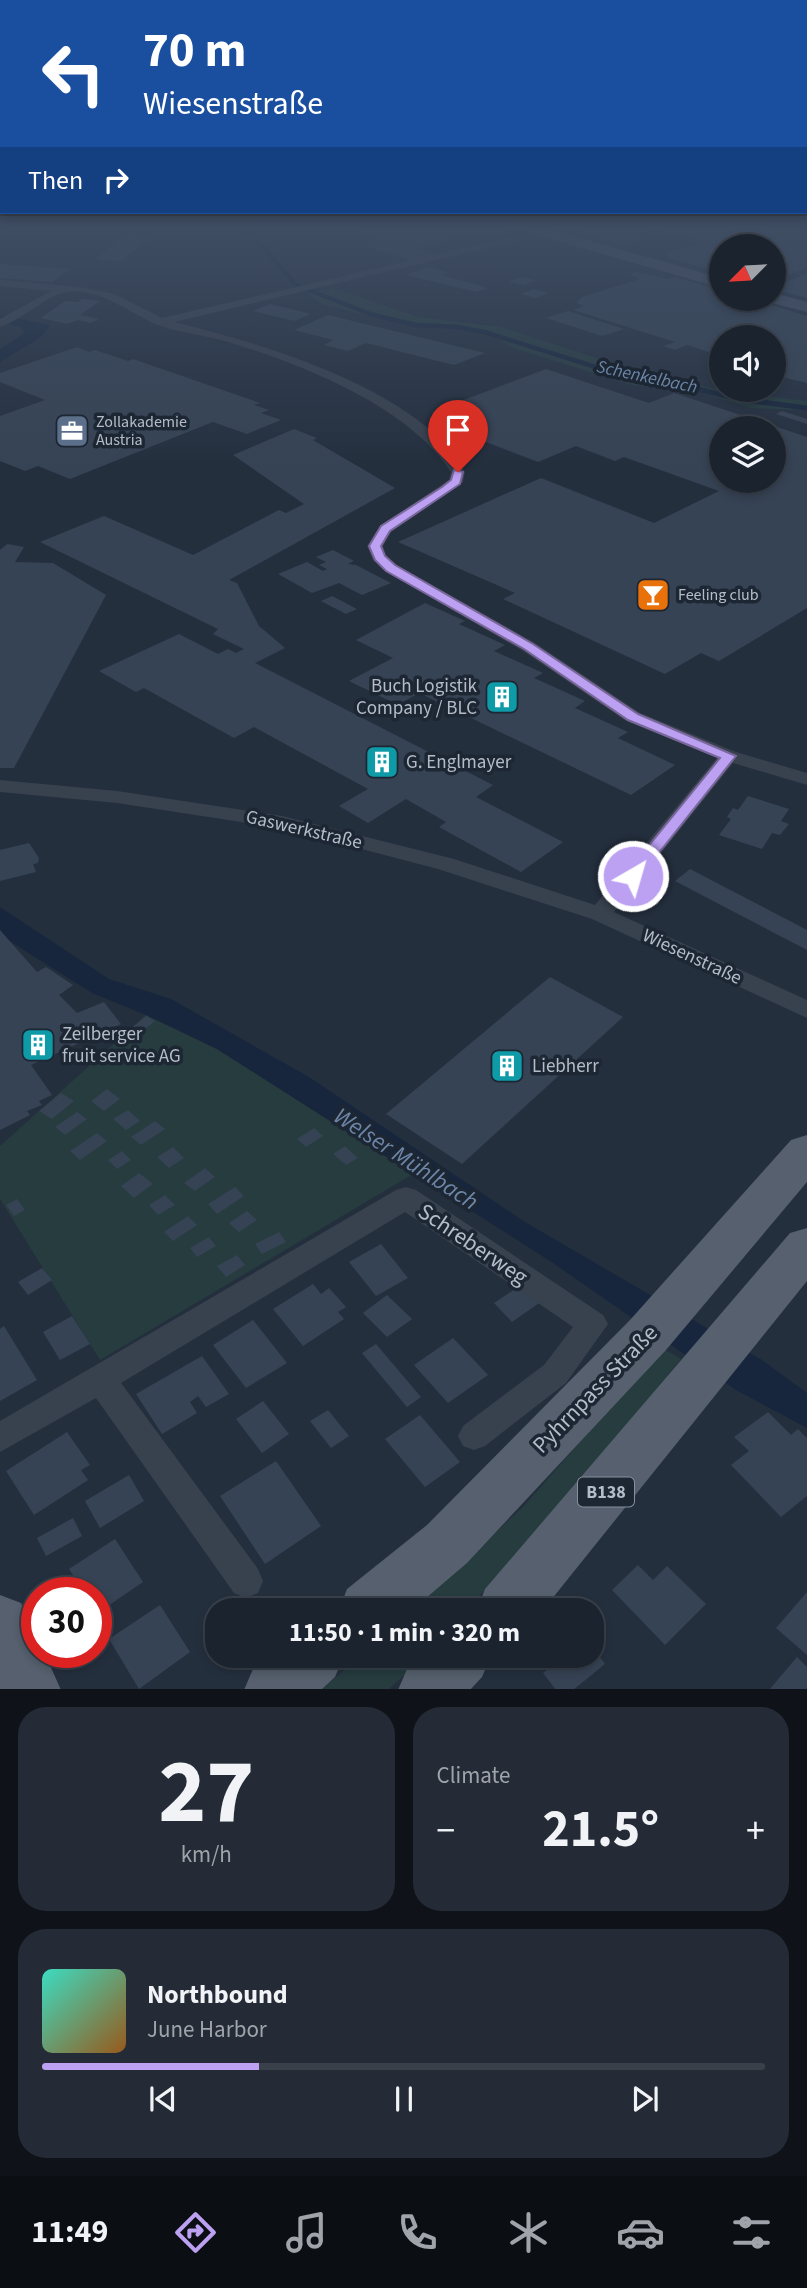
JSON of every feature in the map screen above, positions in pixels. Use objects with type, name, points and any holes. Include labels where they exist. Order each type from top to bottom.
[{"type":"main road","name":"Pyhrnpass Straße","points":[[383,1598],[447,1544],[648,1335],[807,1152]]},
{"type":"main road","name":"B138","points":[[516,1598],[807,1247]]},
{"type":"main road","points":[[0,1624],[31,1689]]},
{"type":"main road","points":[[274,1689],[299,1668]]},
{"type":"main road","points":[[428,1689],[449,1668]]},
{"type":"street","points":[[0,324],[30,307]]},
{"type":"street","points":[[132,307],[161,322],[233,340],[309,367],[342,382],[402,416],[443,449],[458,472],[456,482],[385,529],[375,546],[379,557],[391,568],[529,647],[633,717],[729,756],[807,779]]},
{"type":"street","points":[[161,322],[229,307]]},
{"type":"street","points":[[600,915],[729,756]]},
{"type":"street","name":"Gaswerkstraße","points":[[0,786],[117,797],[282,822],[446,864],[600,915]]},
{"type":"street","name":"Wiesenstraße","points":[[600,915],[807,1010]]},
{"type":"street","name":"Schreberweg","points":[[0,1437],[405,1198],[593,1324],[555,1374],[474,1436]]},
{"type":"street","points":[[100,1379],[246,1581]]},
{"type":"green space","points":[[333,307],[388,307],[418,317],[501,327],[656,377],[709,388],[709,395],[689,389],[632,385],[513,348],[495,337],[454,328],[405,325]]},
{"type":"green space","points":[[786,399],[807,401],[807,410],[750,408],[731,402],[786,402]]},
{"type":"green space","points":[[146,1015],[217,1049],[413,1174],[100,1360],[0,1199],[0,1146]]},
{"type":"green space","points":[[662,1348],[681,1359],[599,1461],[478,1598],[425,1598],[525,1505]]},
{"type":"green space","points":[[347,1668],[412,1668],[389,1689],[321,1689]]},
{"type":"water","points":[[0,315],[50,325],[41,337],[0,362],[0,349],[25,333],[21,327],[0,322]]},
{"type":"water","name":"Welser Mühlbach","points":[[0,907],[109,979],[171,999],[309,1077],[525,1222],[762,1360],[807,1393],[807,1428],[736,1390],[553,1263],[217,1049],[92,993],[0,935]]},
{"type":"building","points":[[57,307],[92,307],[80,315],[99,319],[90,323],[78,320],[67,324],[41,318]]},
{"type":"building","points":[[263,307],[282,307],[311,314],[294,321],[253,311]]},
{"type":"building","points":[[582,307],[709,307],[709,312],[786,312],[786,310],[807,316],[807,383],[786,378],[786,325],[709,325],[709,352],[687,345],[675,350],[663,346],[675,342],[573,310]]},
{"type":"building","points":[[568,311],[624,329],[602,336],[546,318]]},
{"type":"building","points":[[328,315],[485,353],[454,365],[366,343],[348,351],[324,345],[333,340],[294,330]]},
{"type":"building","points":[[77,347],[128,361],[133,359],[260,403],[254,405],[269,410],[261,413],[281,420],[247,434],[213,422],[70,479],[38,466],[25,471],[0,461],[0,416],[45,400],[0,382],[0,373]]},
{"type":"building","points":[[546,369],[649,403],[674,393],[744,416],[709,416],[709,487],[624,457],[615,461],[576,446],[538,462],[449,428],[462,423],[432,412]]},
{"type":"building","points":[[782,411],[807,419],[807,424],[786,416],[776,414]]},
{"type":"building","points":[[294,429],[317,438],[313,440],[395,488],[229,580],[237,583],[259,626],[285,648],[255,663],[493,785],[476,797],[563,842],[521,872],[439,827],[446,822],[406,799],[368,823],[339,806],[368,789],[254,727],[234,738],[144,688],[136,692],[99,671],[179,634],[218,654],[228,649],[236,653],[244,649],[213,634],[218,629],[40,542],[104,516],[193,555],[279,510],[286,513],[304,504],[233,455]]},
{"type":"building","points":[[786,430],[807,437],[807,608],[719,661],[701,653],[665,674],[503,599],[515,593],[398,542],[541,478],[654,523],[715,493],[786,493]]},
{"type":"building","points":[[7,544],[24,547],[15,562],[53,563],[106,595],[14,768],[0,768],[0,550]]},
{"type":"building","points":[[333,550],[354,561],[348,564],[356,565],[391,583],[362,595],[339,583],[312,593],[278,574],[307,562],[323,571],[327,569],[319,565],[326,562],[316,557]]},
{"type":"building","points":[[332,596],[357,609],[346,614],[321,601]]},
{"type":"building","name":"Buch Logistik Company / BLC","points":[[425,603],[465,621],[459,624],[505,645],[494,651],[543,673],[534,678],[585,701],[575,708],[628,732],[618,738],[675,765],[631,795],[419,693],[398,705],[349,681],[393,658],[356,640]]},
{"type":"building","points":[[748,796],[789,809],[781,821],[789,824],[780,835],[772,833],[762,849],[719,835],[731,819],[727,817],[733,808],[738,810]]},
{"type":"building","points":[[29,843],[39,858],[38,863],[33,864],[36,872],[0,881],[0,850]]},
{"type":"building","points":[[690,869],[807,930],[807,950],[675,881]]},
{"type":"building","name":"Zeilberger fruit service AG","points":[[0,930],[37,972],[46,967],[73,985],[59,995],[77,1013],[104,1002],[121,1024],[31,1065],[52,1095],[39,1101],[42,1105],[27,1111],[30,1115],[0,1130]]},
{"type":"building","name":"Liebherr","points":[[550,977],[623,1017],[462,1164],[386,1114]]},
{"type":"building","points":[[146,1016],[155,1021],[133,1039],[124,1034]]},
{"type":"building","points":[[107,1089],[120,1099],[104,1111],[91,1101]]},
{"type":"building","points":[[61,1093],[74,1101],[52,1119],[39,1111]]},
{"type":"building","points":[[128,1110],[140,1121],[126,1130],[113,1119]]},
{"type":"building","points":[[77,1112],[87,1119],[65,1135],[55,1127]]},
{"type":"building","points":[[155,1121],[165,1129],[141,1145],[131,1137]]},
{"type":"building","points":[[314,1128],[323,1136],[306,1147],[297,1139]]},
{"type":"building","points":[[97,1133],[107,1141],[80,1160],[70,1151]]},
{"type":"building","points":[[345,1146],[358,1158],[346,1165],[333,1154]]},
{"type":"building","points":[[173,1147],[184,1158],[169,1168],[157,1157]]},
{"type":"building","points":[[122,1151],[131,1160],[117,1169],[108,1160]]},
{"type":"building","points":[[205,1168],[215,1177],[195,1191],[184,1183]]},
{"type":"building","points":[[139,1173],[153,1184],[134,1198],[121,1186]]},
{"type":"building","points":[[235,1187],[244,1196],[217,1214],[208,1204]]},
{"type":"building","points":[[165,1195],[175,1205],[158,1215],[149,1205]]},
{"type":"building","points":[[17,1199],[25,1210],[14,1216],[6,1205]]},
{"type":"building","points":[[247,1211],[257,1220],[239,1232],[229,1223]]},
{"type":"building","points":[[188,1216],[197,1225],[173,1241],[164,1232]]},
{"type":"building","points":[[279,1232],[286,1242],[262,1254],[255,1244]]},
{"type":"building","points":[[209,1237],[216,1246],[197,1257],[190,1248]]},
{"type":"building","points":[[381,1244],[408,1278],[376,1296],[349,1262]]},
{"type":"building","points":[[237,1255],[245,1265],[226,1277],[217,1266]]},
{"type":"building","points":[[42,1268],[52,1280],[28,1295],[18,1282]]},
{"type":"building","points":[[313,1284],[321,1294],[329,1288],[346,1307],[338,1312],[344,1319],[303,1346],[273,1309]]},
{"type":"building","points":[[521,1285],[539,1303],[512,1322],[494,1303]]},
{"type":"building","points":[[387,1295],[412,1319],[387,1337],[363,1313]]},
{"type":"building","points":[[72,1316],[90,1344],[60,1360],[43,1332]]},
{"type":"building","points":[[253,1320],[287,1363],[246,1388],[213,1345]]},
{"type":"building","points":[[4,1326],[37,1380],[0,1401],[0,1329]]},
{"type":"building","points":[[453,1338],[488,1375],[448,1403],[414,1365]]},
{"type":"building","points":[[376,1344],[421,1397],[407,1407],[362,1353]]},
{"type":"building","points":[[202,1356],[229,1394],[206,1407],[198,1396],[190,1402],[197,1413],[162,1434],[136,1394]]},
{"type":"building","points":[[263,1401],[289,1434],[262,1453],[236,1419]]},
{"type":"building","points":[[328,1410],[349,1436],[331,1448],[310,1421]]},
{"type":"building","points":[[768,1412],[791,1435],[798,1429],[807,1438],[807,1496],[781,1517],[731,1465],[749,1451],[734,1437]]},
{"type":"building","points":[[420,1415],[460,1462],[425,1487],[385,1439]]},
{"type":"building","points":[[67,1432],[90,1465],[81,1470],[88,1480],[34,1515],[6,1471]]},
{"type":"building","points":[[276,1461],[321,1526],[265,1564],[220,1496]]},
{"type":"building","points":[[129,1475],[144,1501],[100,1528],[85,1501]]},
{"type":"building","points":[[73,1518],[82,1536],[46,1556],[37,1538]]},
{"type":"building","points":[[115,1539],[143,1582],[112,1603],[112,1577],[74,1577],[69,1569]]},
{"type":"building","points":[[638,1565],[653,1580],[667,1566],[706,1604],[665,1645],[612,1590]]},
{"type":"building","points":[[807,1592],[807,1655],[776,1628]]},
{"type":"building","points":[[160,1605],[190,1652],[139,1689],[112,1644],[112,1637]]},
{"type":"building","points":[[797,1657],[807,1667],[807,1689],[770,1689]]},
{"type":"building","points":[[549,1668],[600,1668],[574,1689],[555,1689],[543,1673]]},
{"type":"waterway","name":"Schenkelbach","points":[[352,307],[415,325],[458,327],[484,332],[631,378],[705,391]]},
{"type":"waterway","name":"Schenkelbach","points":[[698,389],[738,399],[807,408]]},
{"type":"place","name":"Zollakademie Austria","points":[[72,431]]},
{"type":"place","name":"Feeling club","points":[[653,595]]},
{"type":"place","name":"Buch Logistik Company / BLC","points":[[502,697]]},
{"type":"place","name":"G. Englmayer","points":[[382,762]]},
{"type":"place","name":"Zeilberger fruit service AG","points":[[38,1045]]},
{"type":"place","name":"Liebherr","points":[[507,1066]]},
{"type":"route","points":[[458,472],[456,482],[385,529],[375,546],[379,557],[391,568],[529,647],[633,717],[729,756],[633,876]]}]
